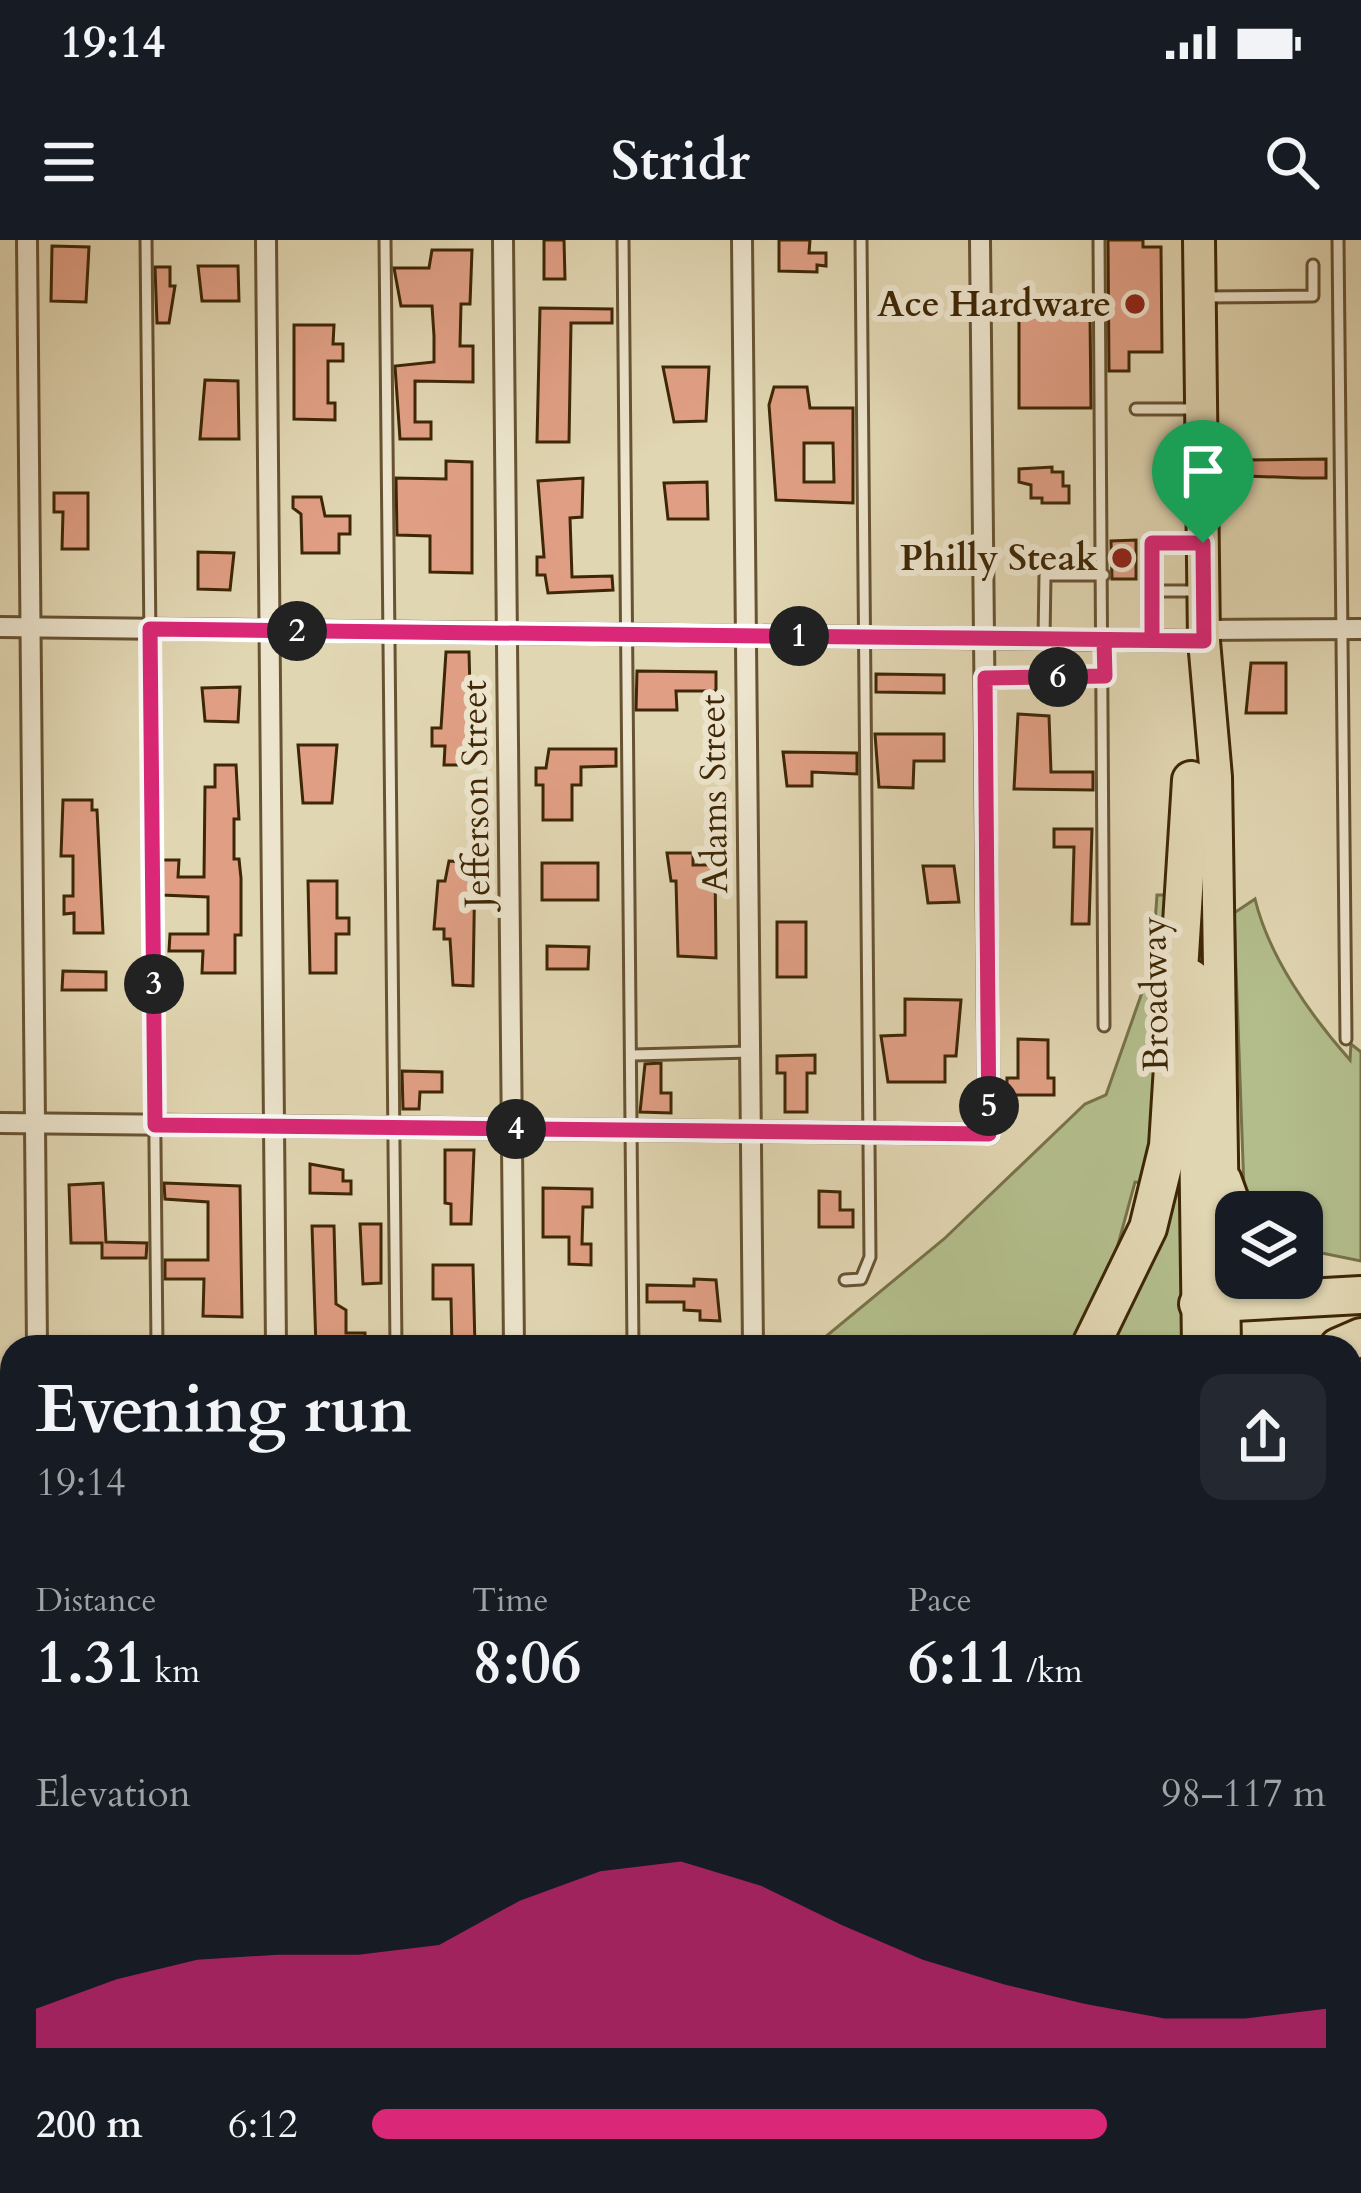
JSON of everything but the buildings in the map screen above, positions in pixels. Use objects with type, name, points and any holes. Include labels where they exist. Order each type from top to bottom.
[{"type":"highway","points":[[1096,1335],[1148,1228],[1168,1146],[1191,780]]},
{"type":"highway","points":[[1223,1181],[1227,1191]]},
{"type":"highway","points":[[1323,1285],[1356,1295]]},
{"type":"highway","points":[[1211,1303],[1356,1295]]},
{"type":"main road","name":"Broadway","points":[[1199,240],[1204,636],[1216,777],[1223,1181],[1211,1303],[1202,1335]]},
{"type":"main road","name":"Broadway","points":[[1204,636],[1191,780],[1211,1303],[1221,1335]]},
{"type":"street","points":[[27,240],[37,1335]]},
{"type":"street","points":[[266,240],[276,1335]]},
{"type":"street","name":"Jefferson Street","points":[[503,240],[514,1335]]},
{"type":"street","name":"Adams Street","points":[[742,240],[753,1335]]},
{"type":"street","points":[[0,1123],[989,1134],[980,240]]},
{"type":"street","points":[[0,627],[1104,640],[1352,629]]},
{"type":"lane","points":[[146,240],[157,1335]]},
{"type":"lane","points":[[385,240],[396,1335]]},
{"type":"lane","points":[[622,240],[633,1335]]},
{"type":"lane","points":[[845,1280],[862,1280],[870,1256],[861,240]]},
{"type":"lane","points":[[1099,240],[1104,1026]]},
{"type":"lane","points":[[1338,240],[1341,469],[1352,629],[1346,1039]]},
{"type":"lane","points":[[1200,298],[1313,296],[1313,265]]},
{"type":"lane","points":[[1136,409],[1201,409]]},
{"type":"lane","points":[[1202,469],[1240,469]]},
{"type":"lane","points":[[1326,469],[1341,469]]},
{"type":"lane","points":[[1152,640],[1152,543],[1203,543]]},
{"type":"lane","points":[[1044,639],[1045,575],[1104,575]]},
{"type":"lane","points":[[1152,591],[1203,591]]},
{"type":"lane","points":[[985,678],[1105,676]]},
{"type":"lane","points":[[633,1055],[750,1052]]},
{"type":"green space","points":[[1157,895],[1169,895],[1168,963],[1147,1183],[1135,1182],[1112,1267],[1075,1335],[828,1335],[944,1239],[1085,1104],[1106,1095],[1152,964]]},
{"type":"green space","points":[[1255,899],[1270,942],[1306,1005],[1350,1060],[1351,1044],[1361,1052],[1361,1261],[1323,1253],[1323,1191],[1244,1191],[1234,913]]},
{"type":"green space","points":[[1176,1177],[1181,1208],[1183,1335],[1116,1335],[1156,1248]]},
{"type":"place","name":"Ace Hardware","points":[[1135,304]]},
{"type":"place","name":"Philly Steak","points":[[1122,558]]},
{"type":"route","points":[[1152,543],[1203,543],[1204,641],[1104,640],[1105,676],[985,678],[989,1134],[155,1125],[150,629],[1152,640],[1152,543]]}]
